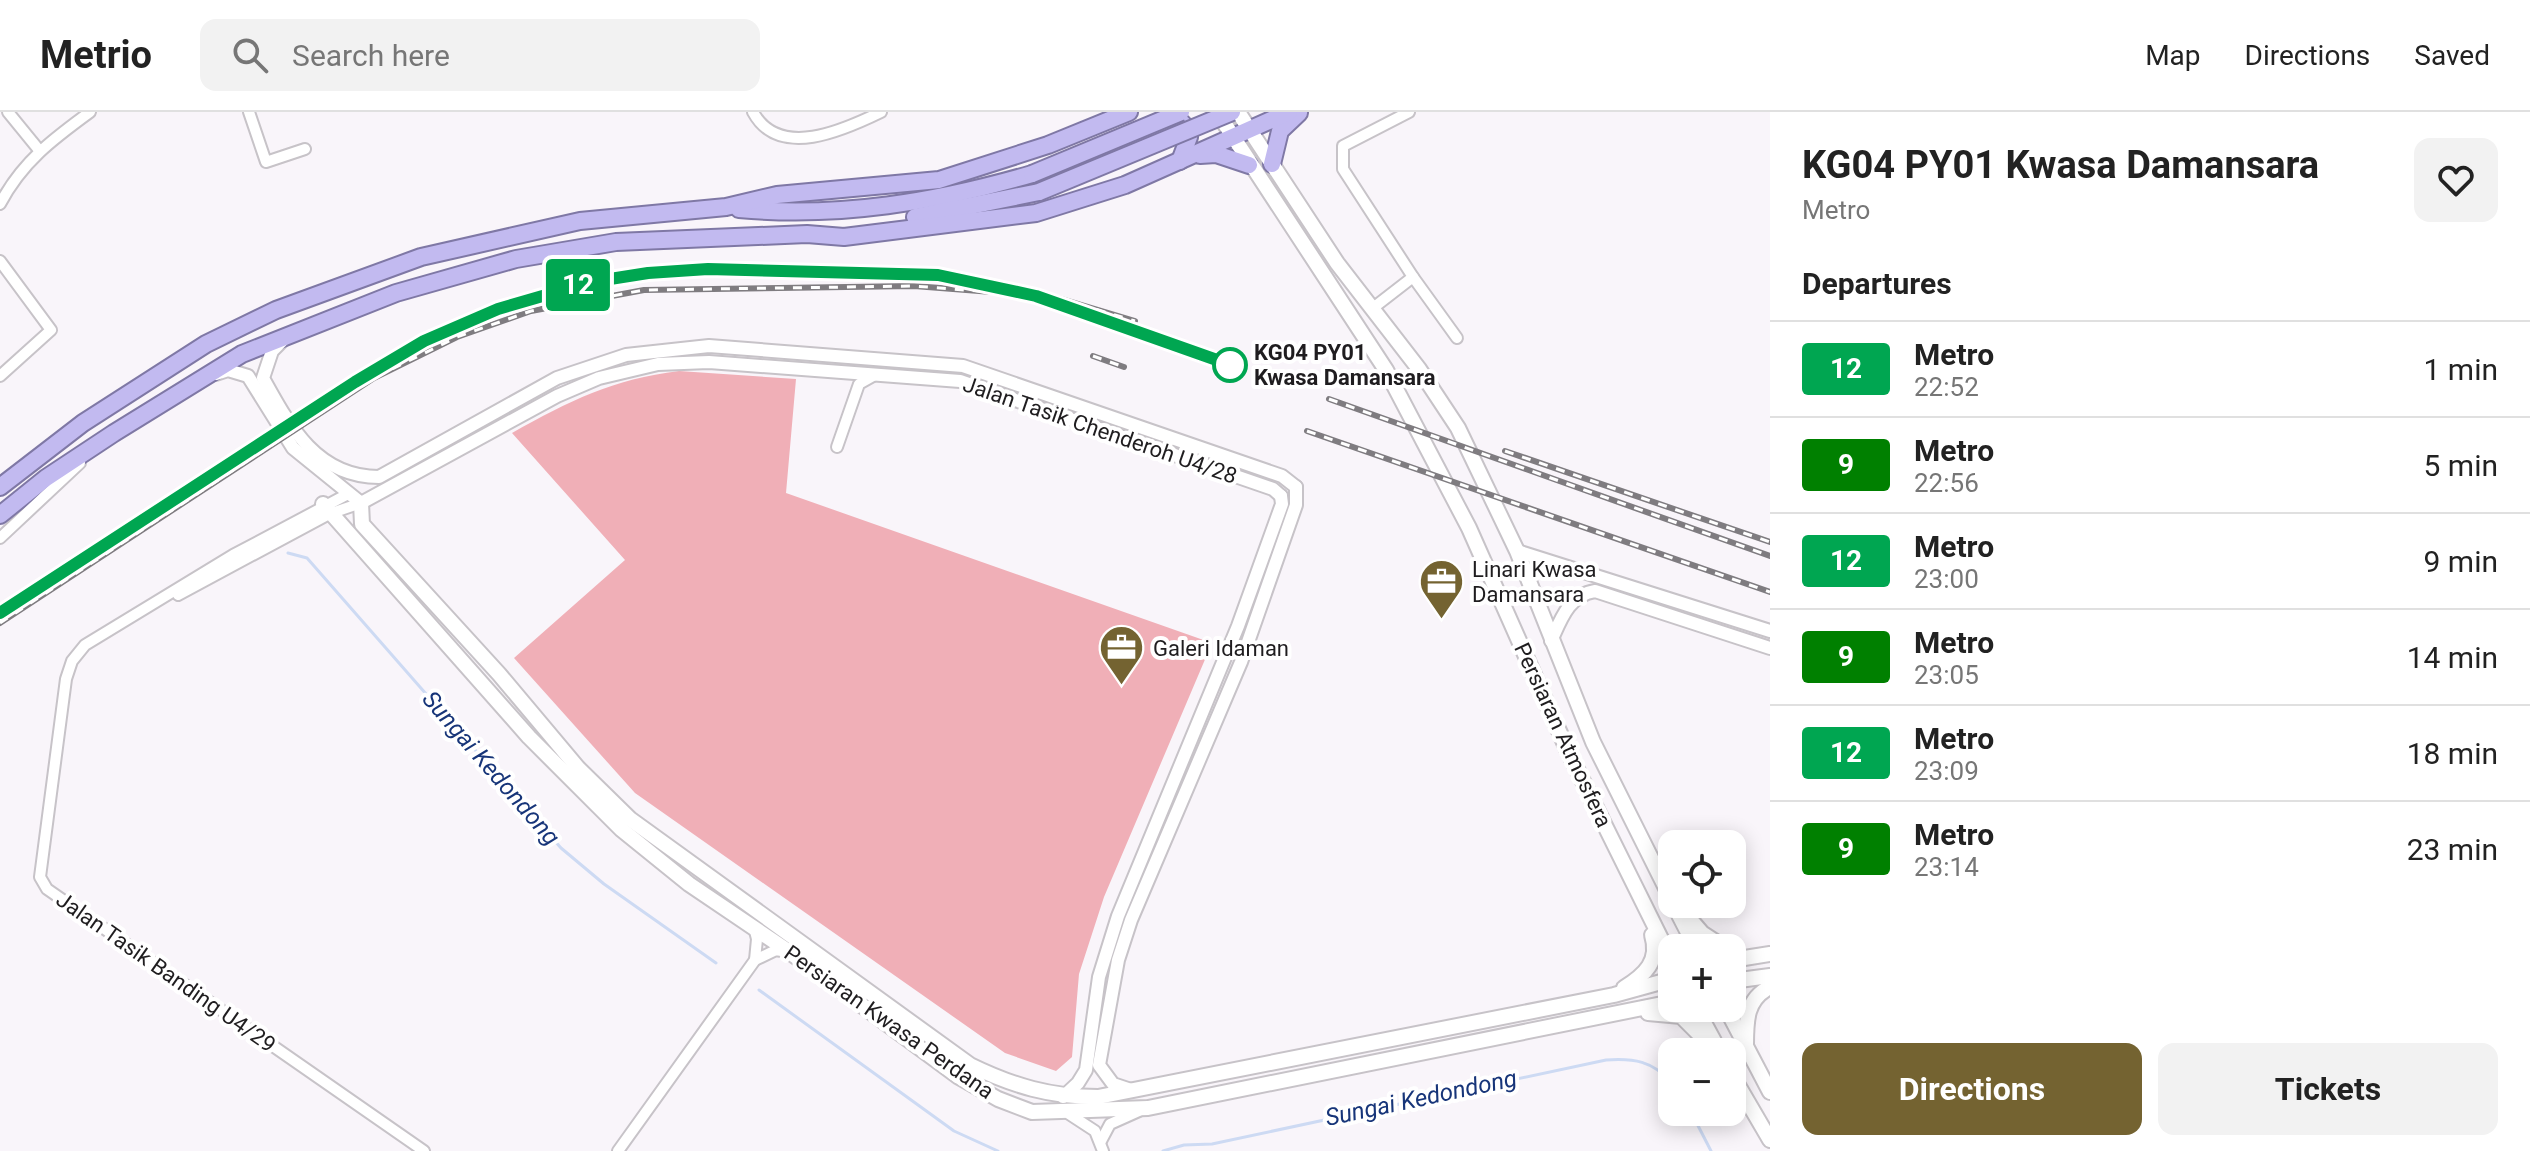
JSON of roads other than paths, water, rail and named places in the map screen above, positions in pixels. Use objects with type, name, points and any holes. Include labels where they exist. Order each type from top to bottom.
[{"type":"highway","points":[[0,487],[95,415],[206,344],[276,310],[421,257],[550,227],[726,207],[777,195],[939,180],[1048,145],[1129,112]]},
{"type":"highway","points":[[1170,112],[1183,124],[1189,137],[1187,158]]},
{"type":"highway","points":[[726,207],[790,213],[901,205],[954,196],[1076,158],[1181,112]]},
{"type":"highway","points":[[0,515],[46,478],[194,381],[289,334],[396,293],[516,259],[616,242],[807,234],[985,205],[1039,192],[1235,112]]},
{"type":"highway","points":[[807,234],[844,237],[1036,213],[1125,185],[1288,112]]},
{"type":"highway","points":[[1272,164],[1280,131],[1301,112]]},
{"type":"highway","points":[[1187,158],[1216,154],[1249,165]]},
{"type":"main road","name":"Persiaran Atmosfera","points":[[1217,112],[1386,370],[1469,528],[1567,749],[1658,934]]},
{"type":"main road","name":"Persiaran Atmosfera","points":[[1235,112],[1337,263],[1373,308],[1458,428],[1517,551],[1593,742],[1658,870]]},
{"type":"main road","name":"Persiaran Kwasa Perdana","points":[[354,498],[362,524],[499,674],[578,768],[630,819],[970,1065],[1005,1082],[1063,1097],[1098,1097],[1614,995],[1658,983]]},
{"type":"main road","name":"Persiaran Kwasa Perdana","points":[[326,509],[346,527],[571,781],[621,829],[689,884],[791,953],[959,1077],[998,1099],[1032,1112],[1069,1114],[1148,1108],[1658,1005]]},
{"type":"main road","points":[[1614,995],[1644,975],[1654,957],[1656,947],[1645,908]]},
{"type":"main road","points":[[1689,918],[1704,934]]},
{"type":"main road","points":[[1746,952],[1768,954]]},
{"type":"main road","points":[[1746,958],[1768,954]]},
{"type":"main road","points":[[1746,979],[1770,976]]},
{"type":"main road","points":[[1746,1038],[1746,1016],[1752,1002],[1770,987]]},
{"type":"main road","points":[[1622,1013],[1681,1016],[1704,1038]]},
{"type":"main road","points":[[1746,1048],[1770,1092]]},
{"type":"main road","points":[[1746,1099],[1770,1140]]},
{"type":"street","points":[[8,112],[39,150]]},
{"type":"street","points":[[0,204],[14,177],[39,150],[90,112]]},
{"type":"street","points":[[249,112],[266,162],[305,149]]},
{"type":"street","points":[[753,112],[766,131],[781,137],[837,133],[881,112]]},
{"type":"street","points":[[1409,112],[1343,146],[1343,169],[1457,338]]},
{"type":"street","points":[[0,261],[50,327],[49,333],[0,376]]},
{"type":"street","points":[[1373,308],[1413,277]]},
{"type":"street","points":[[289,334],[272,351],[263,378],[300,441],[337,470],[355,476],[379,477]]},
{"type":"street","name":"Jalan Tasik Chenderoh U4/28","points":[[354,498],[379,477],[557,378],[626,355],[709,346],[963,366],[1282,476],[1296,487]]},
{"type":"street","name":"Jalan Tasik Chenderoh U4/28","points":[[354,498],[557,396],[625,370],[709,362],[878,374],[975,385],[1273,489],[1281,496]]},
{"type":"street","points":[[194,381],[228,370],[248,376],[293,448],[354,498]]},
{"type":"street","points":[[845,372],[859,384]]},
{"type":"street","points":[[837,447],[859,384],[878,374]]},
{"type":"street","points":[[0,538],[114,433]]},
{"type":"street","points":[[337,470],[354,498]]},
{"type":"street","points":[[1063,1097],[1086,1070],[1099,977],[1118,916],[1226,656],[1282,504],[1281,496],[1296,487]]},
{"type":"street","points":[[1132,1090],[1113,1084],[1099,1065],[1118,960],[1131,920],[1241,662],[1296,505],[1296,487]]},
{"type":"street","name":"Jalan Tasik Banding U4/29","points":[[354,498],[326,509],[94,639],[78,653],[66,679],[40,868],[42,883],[424,1151]]},
{"type":"street","points":[[1517,551],[1770,631]]},
{"type":"street","points":[[1551,641],[1572,600],[1583,593],[1595,591],[1770,648]]},
{"type":"street","points":[[1226,656],[1241,662]]},
{"type":"street","points":[[754,927],[757,939],[755,960]]},
{"type":"street","points":[[618,1151],[755,960],[776,950],[791,953]]},
{"type":"street","points":[[1102,1146],[1110,1124],[1148,1108]]},
{"type":"street","points":[[1069,1114],[1089,1124],[1102,1146]]},
{"type":"waterway","name":"Sungai Kedondong","points":[[288,553],[307,558],[561,848],[604,884],[716,963]]},
{"type":"waterway","name":"Sungai Kedondong","points":[[759,990],[954,1131],[998,1151]]},
{"type":"waterway","name":"Sungai Kedondong","points":[[1163,1151],[1184,1145],[1212,1144],[1606,1060],[1642,1062],[1658,1070]]},
{"type":"waterway","name":"Sungai Kedondong","points":[[1698,1126],[1711,1151]]},
{"type":"railway","points":[[494,310],[573,287],[693,272],[892,272],[968,280]]},
{"type":"railway","points":[[0,623],[374,378],[457,337],[531,311],[644,290],[914,286],[1055,297],[1135,321]]},
{"type":"railway","points":[[1093,356],[1124,367]]},
{"type":"railway","points":[[1329,399],[1770,556]]},
{"type":"railway","points":[[1307,431],[1770,592]]},
{"type":"railway","points":[[1505,451],[1770,542]]},
{"type":"metro line","name":"12","points":[[0,613],[355,382],[424,341],[531,297],[591,282],[648,273],[708,269],[938,275],[1036,296],[1231,365]]},
{"type":"place","name":"KG04 PY01 Kwasa Damansara","points":[[1230,365]]},
{"type":"place","name":"Linari Kwasa Damansara","points":[[1441,621]]},
{"type":"place","name":"Galeri Idaman","points":[[1122,687]]}]
